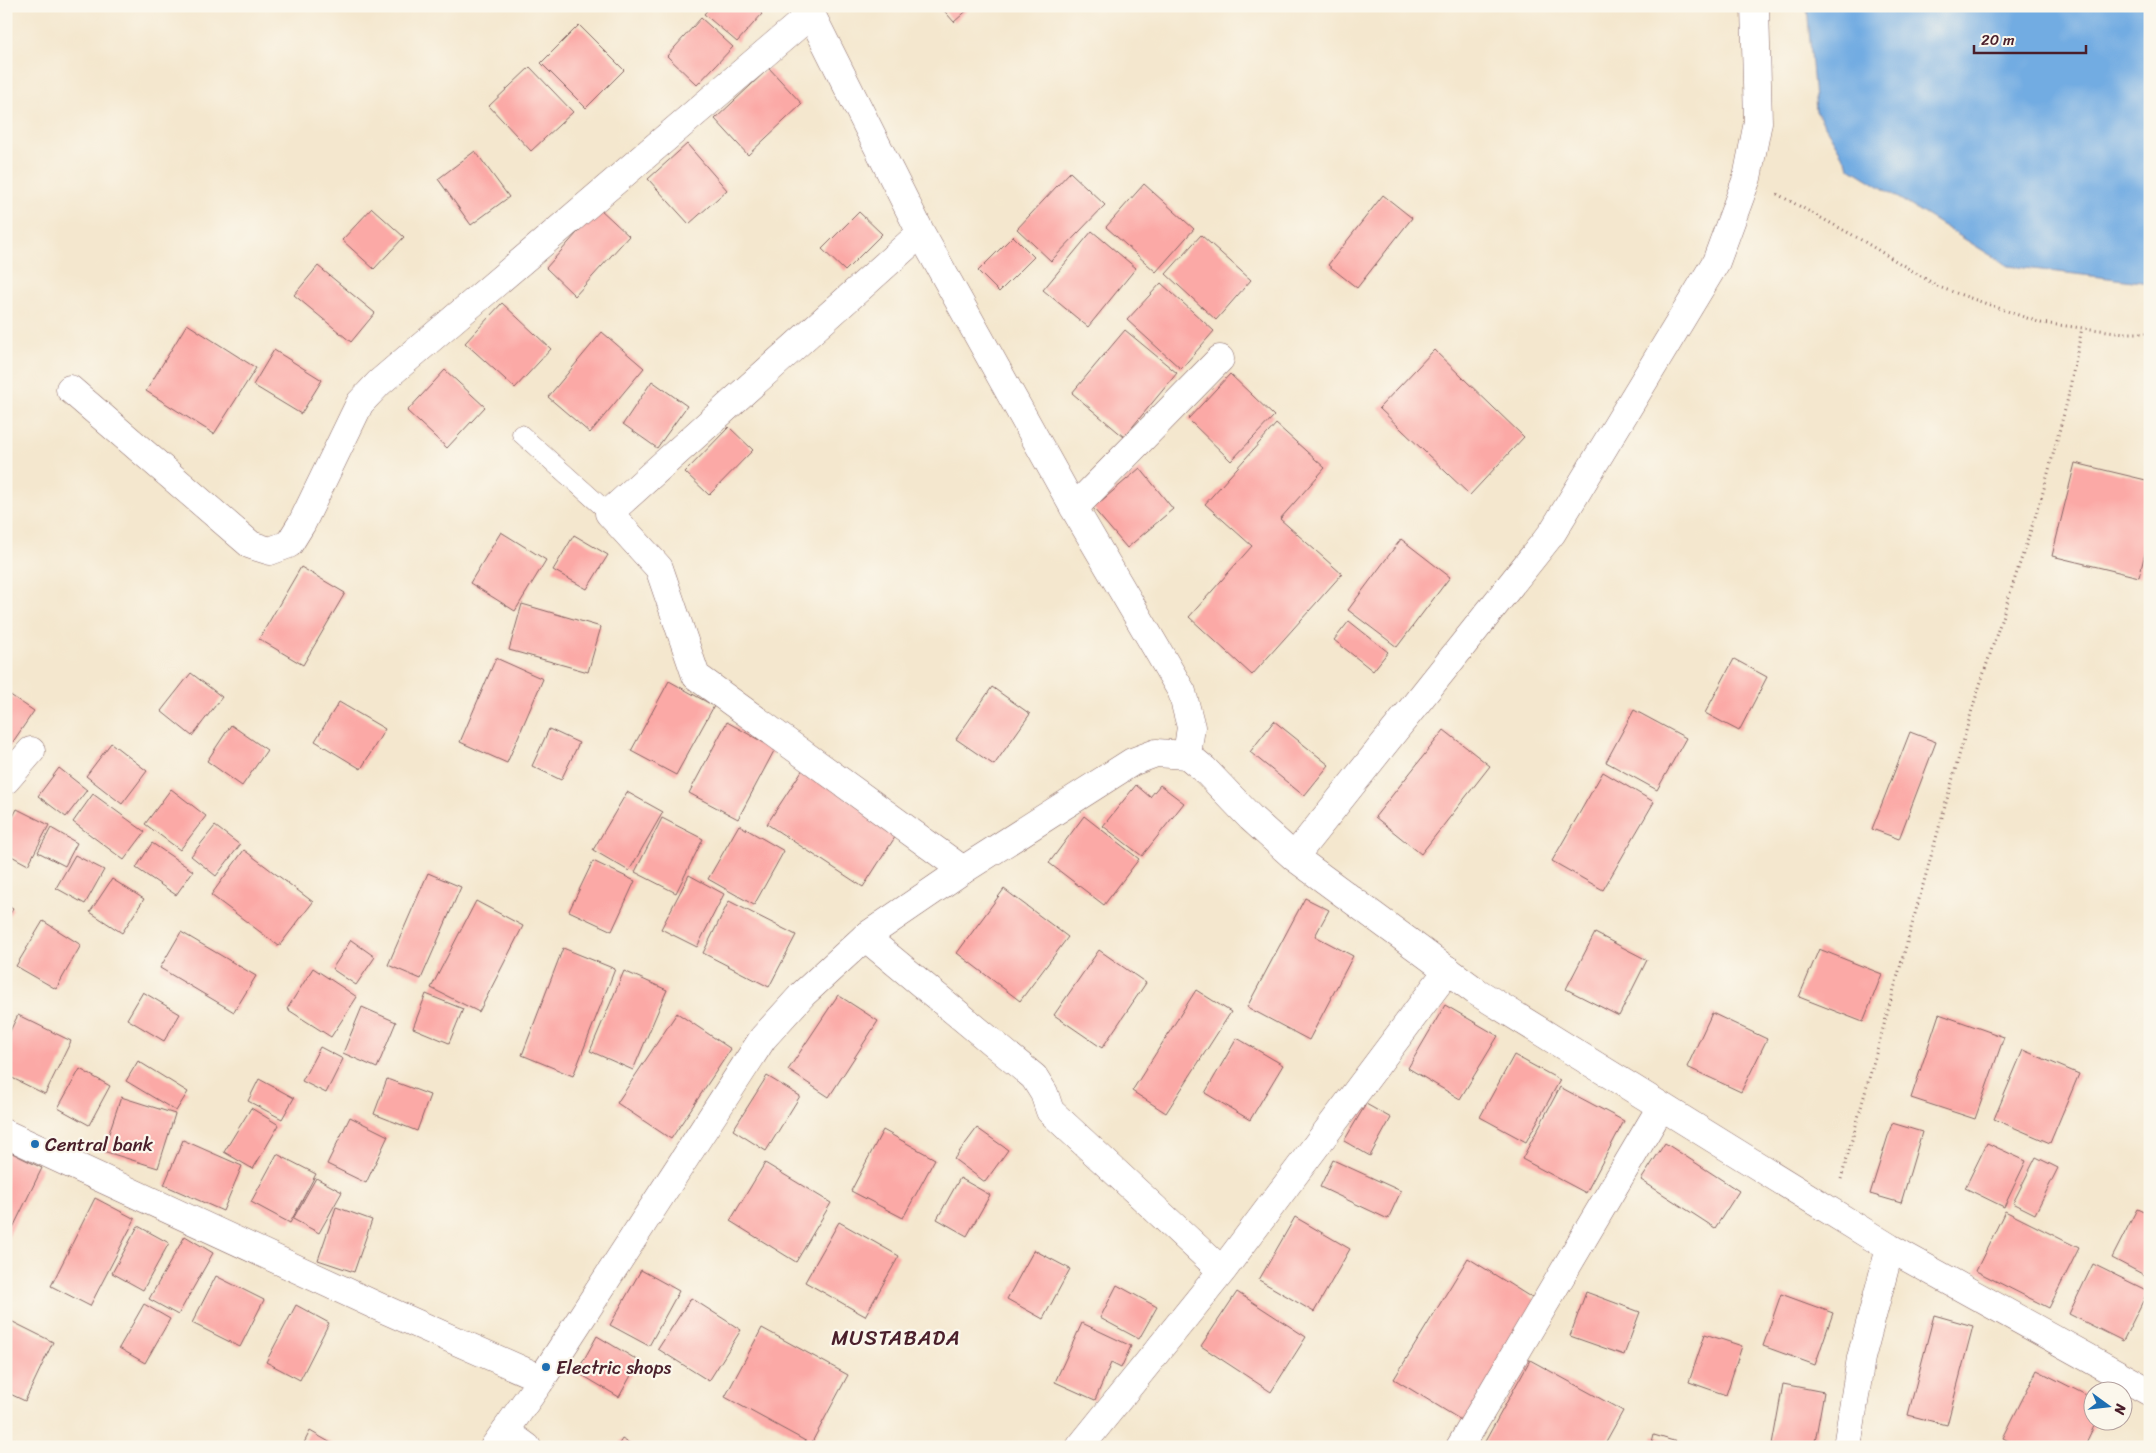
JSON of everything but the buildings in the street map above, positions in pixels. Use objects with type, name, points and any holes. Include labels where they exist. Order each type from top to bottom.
[{"type":"street","points":[[1294,857],[1552,533],[1716,262],[1747,178],[1758,122],[1754,6]]},
{"type":"street","points":[[70,390],[251,545],[270,551],[289,544],[302,523],[360,404],[379,383],[809,10],[921,233],[1074,508],[1182,692],[1191,727],[1187,755]]},
{"type":"street","points":[[921,233],[609,514],[658,568],[696,676],[963,870]]},
{"type":"street","points":[[1074,508],[1220,359]]},
{"type":"street","points":[[6,780],[31,751]]},
{"type":"street","points":[[527,1447],[500,1439],[542,1378],[763,1038],[803,994],[865,937],[963,870],[1132,762],[1156,753],[1187,755],[1204,769],[1251,818],[1294,857],[1477,992],[1890,1248],[2150,1392]]},
{"type":"street","points":[[865,937],[1034,1077],[1044,1093],[1050,1111],[1222,1271]]},
{"type":"street","points":[[1080,1447],[1222,1271],[1448,970]]},
{"type":"street","points":[[1460,1447],[1661,1107]]},
{"type":"street","points":[[6,1134],[377,1306],[542,1378]]},
{"type":"street","points":[[1847,1447],[1861,1358],[1890,1248]]},
{"type":"lane","points":[[521,434],[609,514]]},
{"type":"path","points":[[1747,178],[1858,238],[1939,287],[2041,323],[2125,333],[2150,333]]},
{"type":"path","points":[[1832,1213],[1973,706],[2042,496],[2067,402],[2082,328]]},
{"type":"water","points":[[1807,6],[2150,6],[2150,283],[2008,266],[1850,168],[1816,111]]},
{"type":"place","name":"Central bank","points":[[35,1144]]},
{"type":"place","name":"Electric shops","points":[[546,1367]]},
{"type":"district","name":"MUSTABADA","points":[[896,1338]]}]
